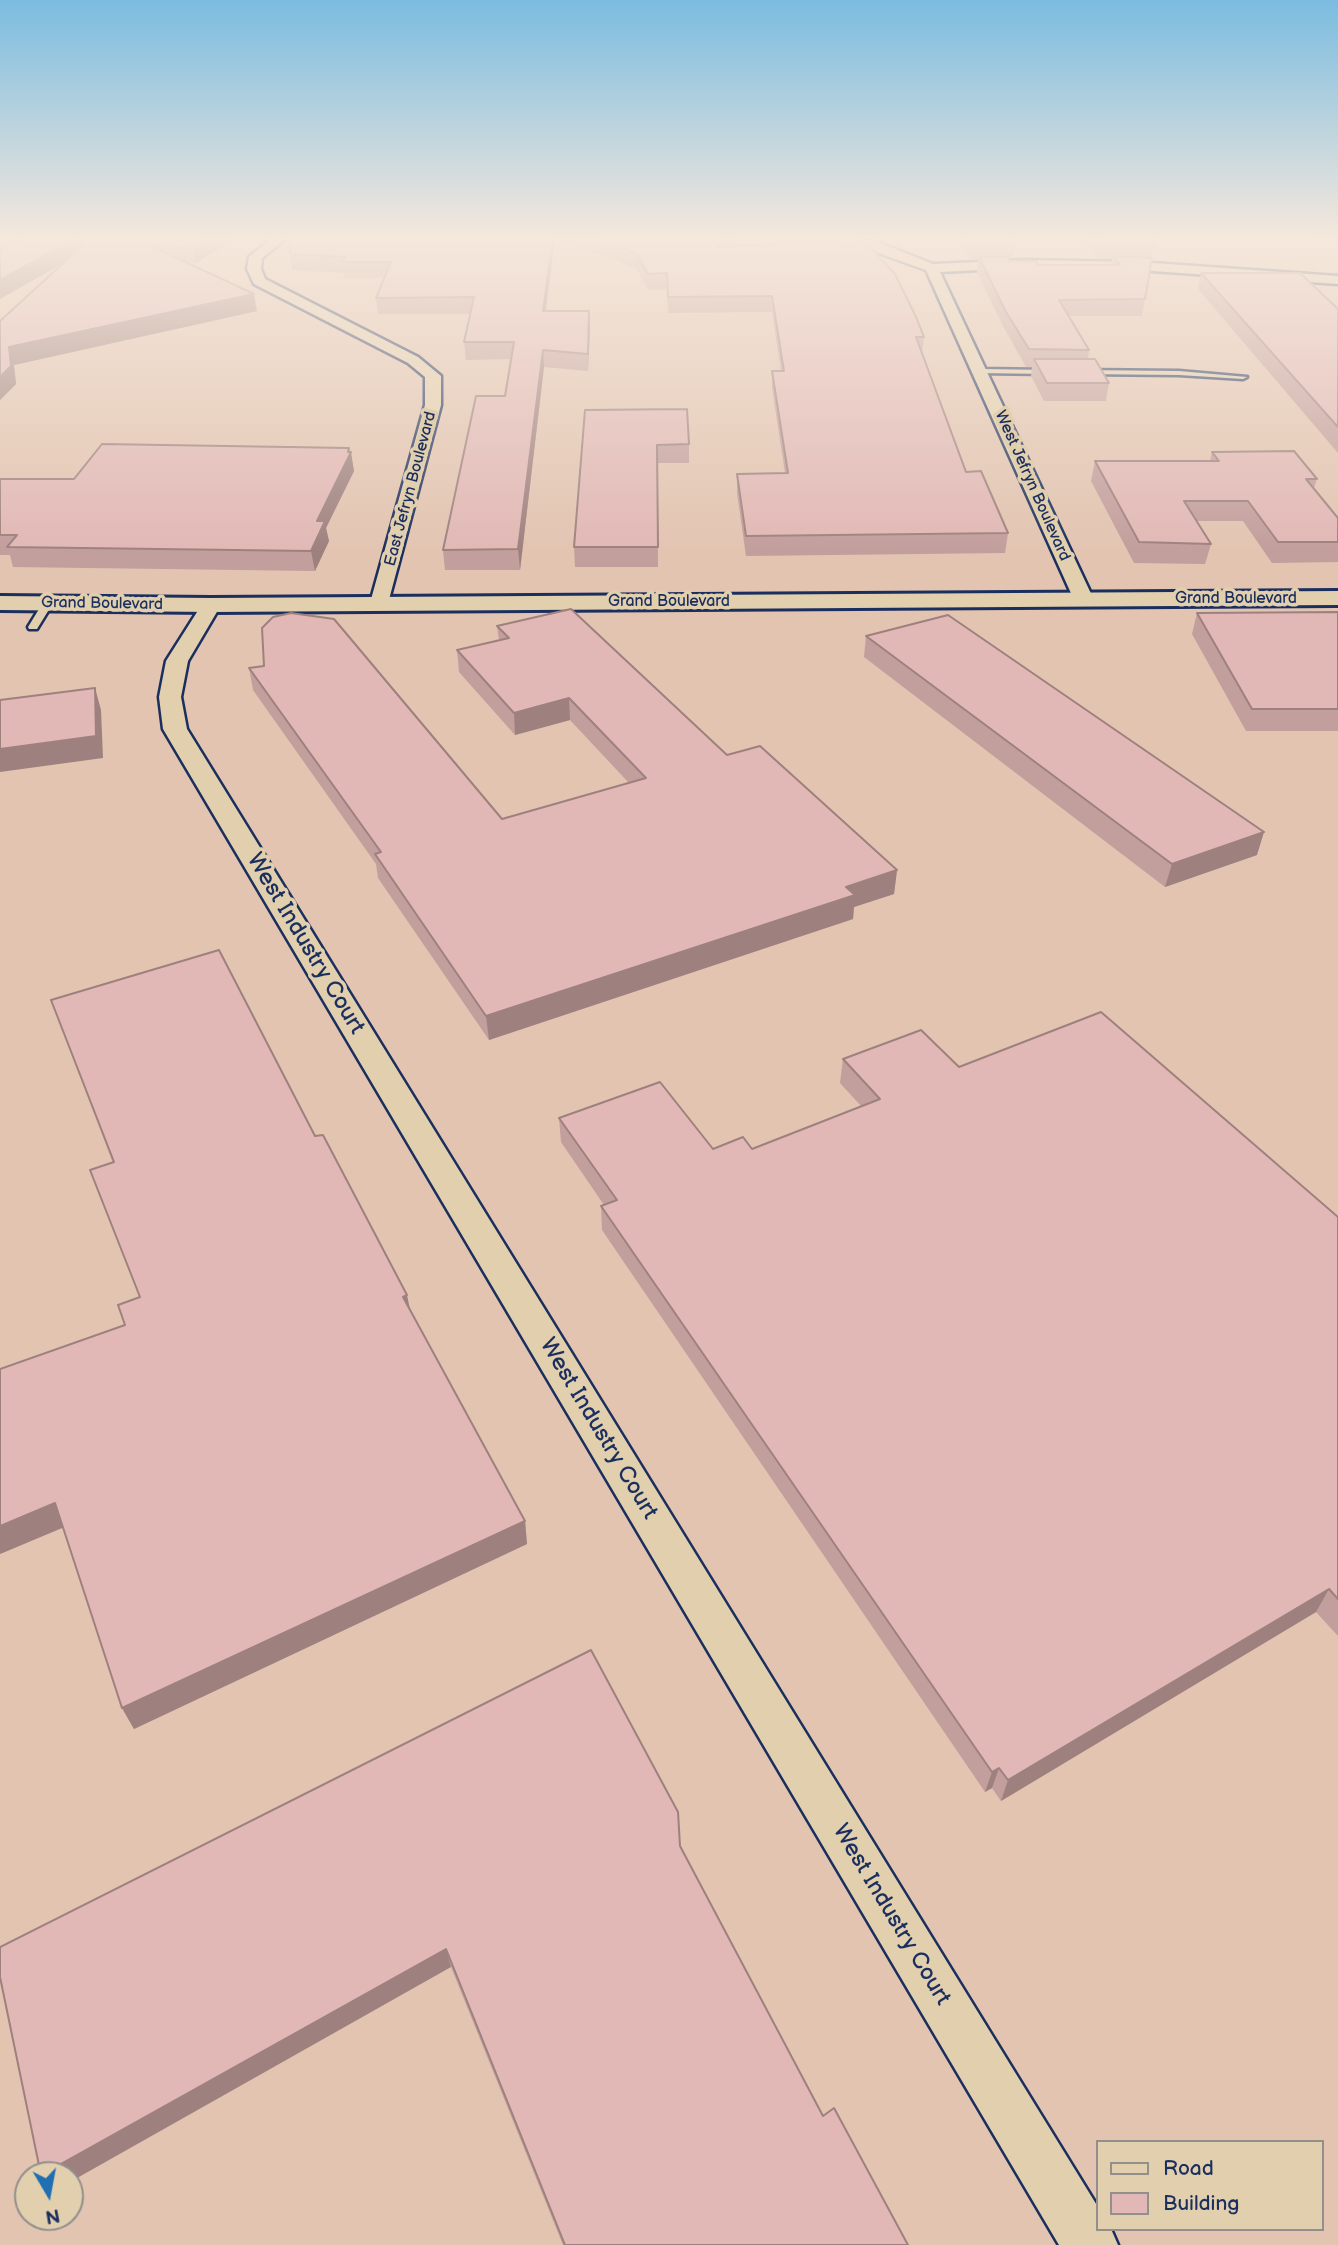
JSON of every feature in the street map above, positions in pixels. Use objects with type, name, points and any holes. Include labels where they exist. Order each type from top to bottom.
[{"type":"street","name":"East Jefryn Boulevard","points":[[379,343],[413,360],[433,376],[433,405],[380,603]]},
{"type":"street","name":"West Jefryn Boulevard","points":[[968,343],[1084,600]]},
{"type":"street","name":"Grand Boulevard","points":[[0,603],[211,605],[1338,598]]},
{"type":"street","name":"West Industry Court","points":[[211,605],[177,661],[170,697],[175,729],[1090,2245]]},
{"type":"lane","points":[[981,371],[1060,372]]},
{"type":"lane","points":[[1074,372],[1179,373],[1243,377]]},
{"type":"lane","points":[[33,627],[48,603]]},
{"type":"shaded area","points":[[0,343],[1338,343],[1338,2245],[0,2245]]},
{"type":"building","points":[[0,343],[29,343],[9,347],[11,366],[0,377]]},
{"type":"building","points":[[514,343],[588,343],[588,354],[543,350],[518,549],[443,550],[476,396],[505,396]]},
{"type":"building","points":[[779,343],[918,343],[966,472],[981,471],[1008,533],[746,536],[737,474],[788,473],[772,371],[784,371]]},
{"type":"building","points":[[1025,343],[1085,343],[1089,350],[1029,349]]},
{"type":"building","points":[[1263,343],[1338,343],[1338,427]]},
{"type":"building","points":[[1034,359],[1095,359],[1109,383],[1047,383]]},
{"type":"building","points":[[687,409],[689,444],[657,445],[658,547],[574,547],[585,410]]},
{"type":"building","points":[[102,444],[349,448],[348,452],[351,452],[317,521],[325,521],[311,551],[7,547],[17,535],[0,535],[0,479],[74,479]]},
{"type":"building","points":[[1294,451],[1317,479],[1306,479],[1338,518],[1338,542],[1278,542],[1248,501],[1184,501],[1211,544],[1139,542],[1095,461],[1219,461],[1212,452]]},
{"type":"building","points":[[571,609],[727,755],[760,746],[897,870],[846,887],[855,895],[486,1016],[375,854],[381,852],[249,668],[264,666],[262,628],[273,617],[291,613],[334,619],[502,819],[646,778],[569,698],[514,713],[457,650],[509,638],[497,626]]},
{"type":"building","points":[[1338,612],[1338,709],[1252,709],[1197,613]]},
{"type":"building","points":[[948,615],[1264,832],[1172,864],[866,636]]},
{"type":"building","points":[[95,688],[96,736],[0,749],[0,700]]},
{"type":"building","points":[[219,950],[315,1136],[323,1135],[407,1295],[403,1297],[525,1521],[122,1708],[55,1503],[0,1526],[0,1369],[125,1325],[118,1305],[140,1297],[90,1170],[114,1162],[51,1000]]},
{"type":"building","points":[[1101,1012],[1338,1217],[1338,1599],[1329,1589],[1008,1780],[999,1768],[992,1772],[601,1206],[617,1200],[559,1118],[660,1082],[713,1149],[743,1137],[752,1149],[880,1099],[843,1059],[921,1030],[959,1067]]},
{"type":"building","points":[[591,1650],[678,1812],[680,1846],[823,2116],[834,2108],[908,2245],[565,2245],[446,1949],[66,2161],[38,2161],[0,1977],[0,1947]]}]
